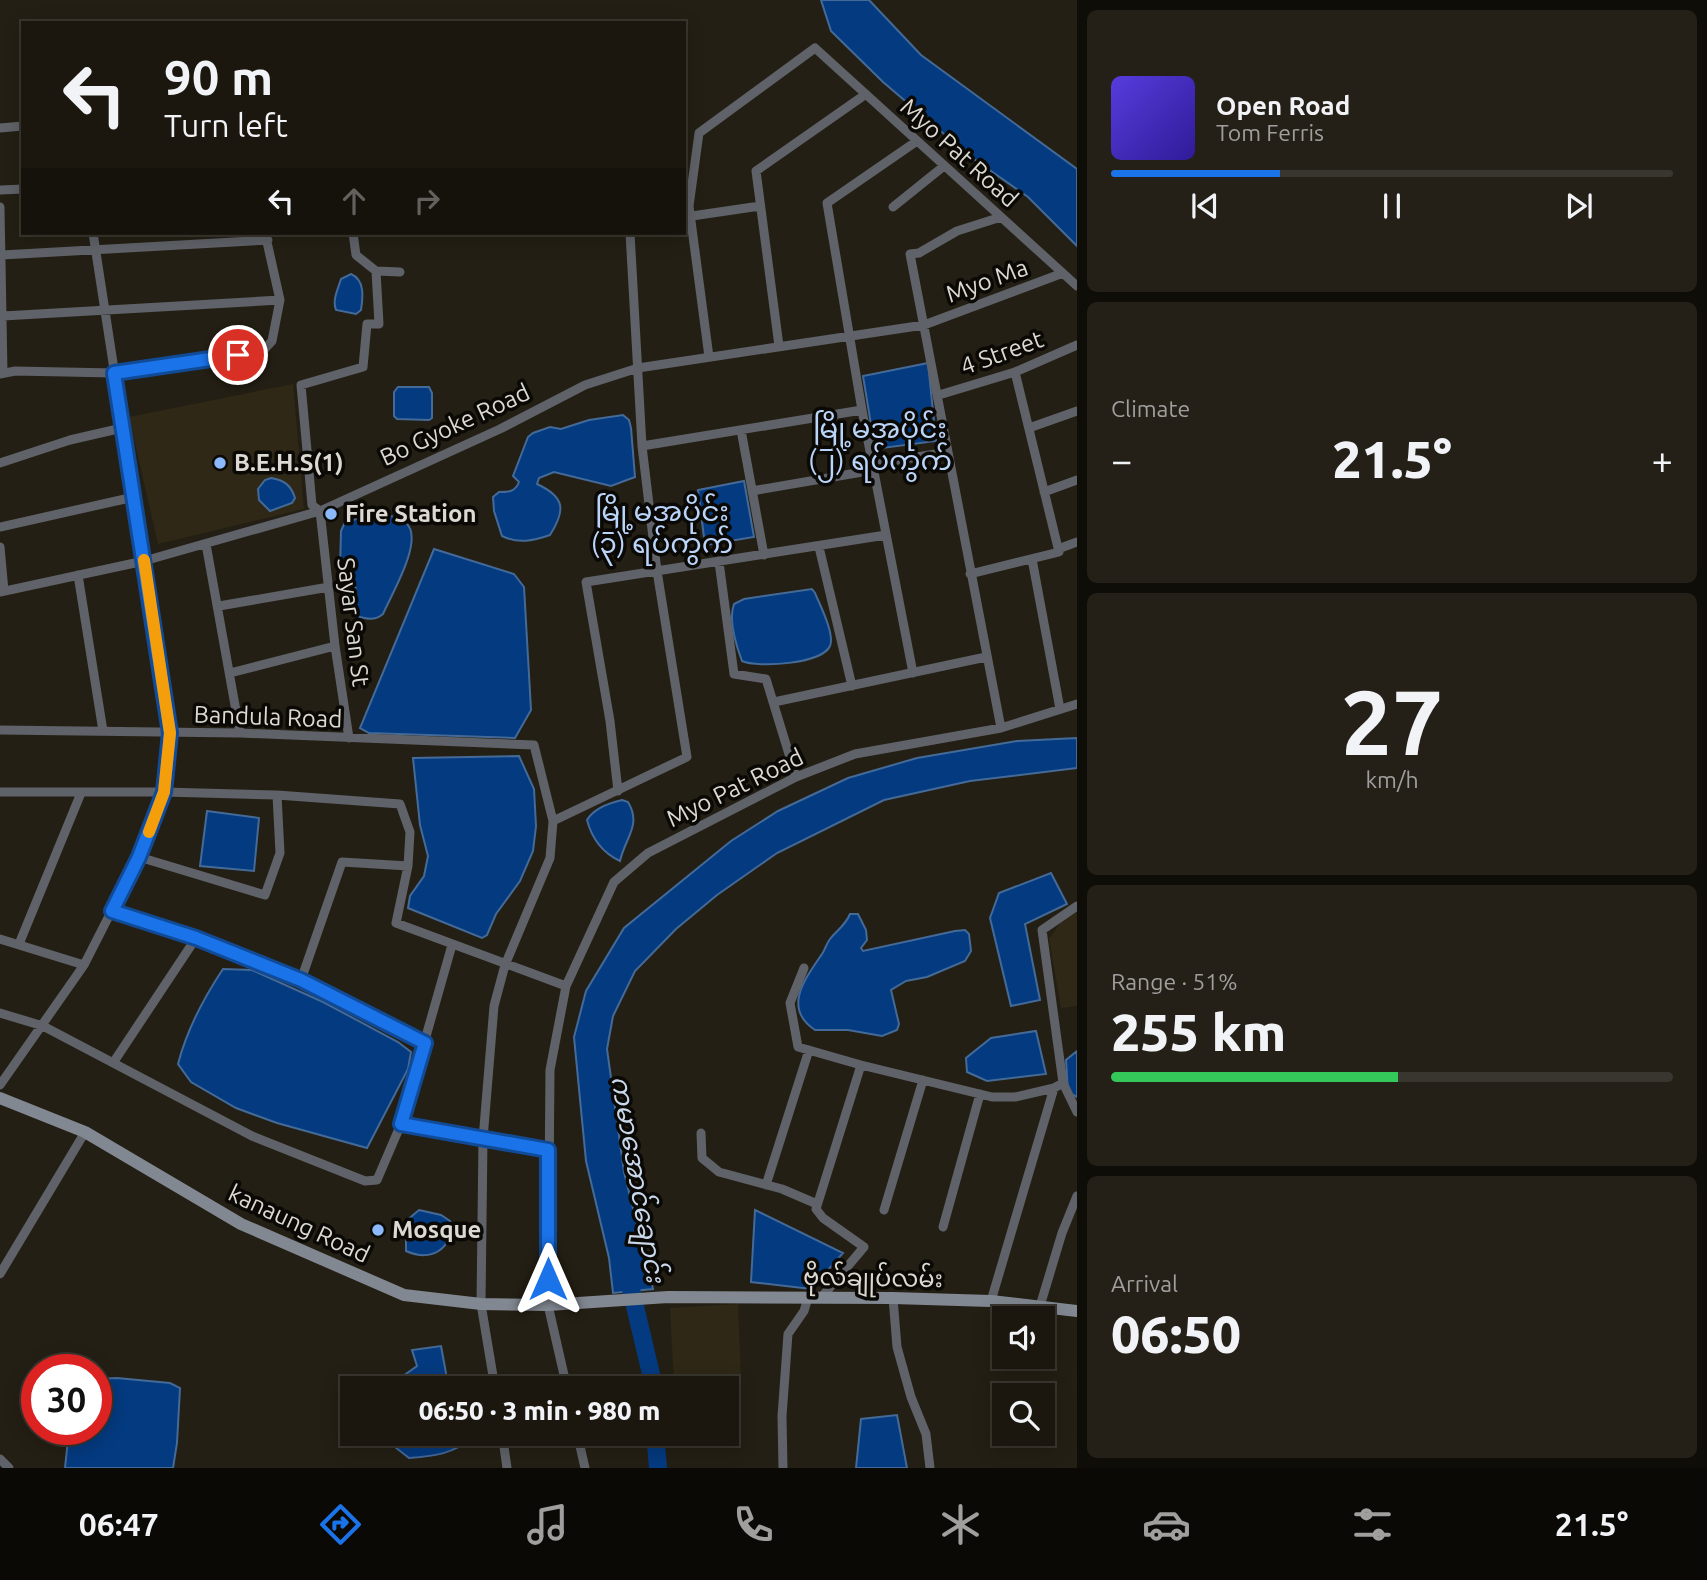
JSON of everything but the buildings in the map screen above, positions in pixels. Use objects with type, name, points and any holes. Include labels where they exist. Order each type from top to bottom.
[{"type":"street","name":"Myo Pat Road","points":[[687,206],[699,133],[815,48],[1077,286]]},
{"type":"street","points":[[779,346],[756,171],[866,94]]},
{"type":"street","points":[[0,128],[21,126]]},
{"type":"street","points":[[913,673],[862,410],[827,203],[917,141]]},
{"type":"street","points":[[893,208],[944,166]]},
{"type":"street","points":[[0,190],[21,189]]},
{"type":"street","points":[[687,206],[692,216],[709,357]]},
{"type":"street","points":[[692,216],[760,206]]},
{"type":"street","points":[[0,207],[3,316],[1,374],[15,371],[114,373],[262,352],[272,341],[280,300],[266,236],[2,255]]},
{"type":"street","points":[[1001,217],[957,232],[919,253],[911,254],[1001,728]]},
{"type":"street","points":[[0,1085],[84,965],[139,857],[164,792],[170,733],[93,235]]},
{"type":"street","points":[[353,235],[356,255],[376,271],[400,272]]},
{"type":"street","points":[[493,1376],[481,1304],[483,1139],[494,1006],[505,965],[550,858],[553,821],[687,757],[657,571],[642,446],[630,235]]},
{"type":"street","name":"Sayar San St","points":[[349,738],[335,646],[320,511],[312,505],[301,385],[363,368],[367,324],[379,324],[376,271]]},
{"type":"street","name":"Myo Ma","points":[[851,336],[924,325],[1063,274]]},
{"type":"street","points":[[3,316],[280,300]]},
{"type":"street","name":"Bo Gyoke Road","points":[[2,592],[144,561],[320,511],[500,429],[585,385],[638,368],[851,336]]},
{"type":"street","name":"4 Street","points":[[939,395],[1015,372],[1077,345]]},
{"type":"street","points":[[970,574],[1059,552],[1015,372]]},
{"type":"street","points":[[642,446],[862,410]]},
{"type":"street","points":[[1029,428],[1077,411]]},
{"type":"street","points":[[0,463],[69,440],[122,428]]},
{"type":"street","points":[[741,430],[764,555]]},
{"type":"street","points":[[752,491],[948,452]]},
{"type":"street","points":[[1044,492],[1077,481]]},
{"type":"street","points":[[0,527],[134,497]]},
{"type":"street","points":[[618,791],[610,721],[586,582],[819,547],[886,534]]},
{"type":"street","points":[[1058,549],[1077,542]]},
{"type":"street","points":[[205,544],[219,606],[240,733]]},
{"type":"street","points":[[0,547],[2,592]]},
{"type":"street","points":[[819,547],[852,686]]},
{"type":"street","points":[[1032,559],[1060,709]]},
{"type":"street","points":[[719,562],[734,674],[766,679],[796,777]]},
{"type":"street","points":[[78,575],[103,731]]},
{"type":"street","points":[[219,606],[329,587]]},
{"type":"street","points":[[230,673],[335,646]]},
{"type":"street","points":[[774,702],[986,657]]},
{"type":"street","name":"Myo Pat Road","points":[[564,1376],[548,1305],[550,1070],[566,986],[614,882],[648,853],[796,777],[856,754],[1001,728],[1077,704]]},
{"type":"street","name":"Bandula Road","points":[[0,730],[240,733],[534,745],[553,821]]},
{"type":"street","points":[[0,792],[277,795],[400,804],[410,832],[408,866],[396,923],[566,986]]},
{"type":"street","points":[[19,944],[81,793]]},
{"type":"street","points":[[139,857],[265,895],[280,858],[277,795]]},
{"type":"street","points":[[301,980],[342,862],[408,866]]},
{"type":"street","points":[[991,1301],[1058,1085],[1055,1015],[1042,930],[1077,906]]},
{"type":"street","points":[[112,911],[196,938],[301,980],[425,1043]]},
{"type":"street","points":[[113,1063],[196,938]]},
{"type":"street","points":[[0,939],[84,965]]},
{"type":"street","points":[[0,1013],[43,1026],[252,1136],[365,1181],[377,1180],[401,1124],[453,945]]},
{"type":"street","points":[[804,968],[790,1003],[798,1046],[861,1065],[992,1097],[1015,1097],[1058,1085]]},
{"type":"street","points":[[766,1185],[809,1050]]},
{"type":"street","points":[[783,1468],[782,1416],[788,1334],[815,1298],[864,1247],[823,1218],[816,1209],[861,1065]]},
{"type":"street","points":[[884,1210],[923,1080]]},
{"type":"street","points":[[1058,1085],[1077,1112]]},
{"type":"street","points":[[943,1227],[980,1094]]},
{"type":"street","name":"kanaung Road","points":[[0,1098],[85,1132],[241,1224],[404,1295],[481,1304],[548,1305],[604,1300]]},
{"type":"street","points":[[401,1124],[548,1150]]},
{"type":"street","points":[[0,1274],[85,1132]]},
{"type":"street","points":[[701,1133],[702,1158],[713,1168],[726,1175],[766,1185],[817,1204]]},
{"type":"street","points":[[1040,1306],[1062,1233],[1077,1196]]},
{"type":"street","name":"ဗိုလ်ချုပ်လမ်း","points":[[604,1300],[668,1297],[893,1298],[991,1301],[1040,1306]]},
{"type":"street","points":[[893,1298],[897,1347],[911,1396],[926,1434],[930,1468]]},
{"type":"street","name":"ဗိုလ်ချုပ်လမ်း","points":[[1055,1308],[1077,1311]]},
{"type":"street","points":[[504,1446],[508,1468]]},
{"type":"street","points":[[580,1446],[585,1468]]},
{"type":"street","points":[[0,1459],[9,1468]]},
{"type":"shaded area","name":"B.E.H.S(1)","points":[[293,384],[304,509],[158,544],[129,417]]},
{"type":"shaded area","points":[[1077,912],[1077,1006],[1061,1008],[1049,939],[1060,923]]},
{"type":"shaded area","points":[[738,1304],[741,1379],[739,1376],[674,1376],[670,1308]]},
{"type":"water","points":[[821,0],[869,0],[921,55],[1077,169],[1077,246],[1028,197],[971,157],[883,82],[831,31]]},
{"type":"water","points":[[351,274],[359,280],[362,289],[361,310],[356,314],[336,310],[335,306],[341,279]]},
{"type":"water","points":[[928,363],[936,441],[875,449],[863,376]]},
{"type":"water","points":[[398,387],[429,387],[432,393],[432,418],[397,419],[394,416],[394,392]]},
{"type":"water","points":[[623,415],[629,420],[631,428],[635,477],[611,486],[554,472],[539,478],[537,484],[553,494],[560,505],[559,518],[550,535],[526,541],[502,536],[494,511],[493,497],[499,492],[516,488],[519,482],[513,476],[528,437],[550,427],[561,429],[589,420]]},
{"type":"water","points":[[271,478],[286,484],[295,498],[292,503],[270,511],[259,500],[258,489],[265,480]]},
{"type":"water","points":[[744,481],[754,537],[705,545],[698,490]]},
{"type":"water","points":[[375,514],[395,517],[406,523],[411,531],[412,541],[405,567],[383,614],[370,619],[357,616],[354,585],[340,570],[341,531],[345,522]]},
{"type":"water","points":[[434,549],[514,574],[524,587],[531,710],[515,738],[369,733],[360,728]]},
{"type":"water","points":[[812,589],[829,627],[831,641],[825,652],[803,661],[789,663],[761,664],[742,661],[732,625],[734,604],[744,599]]},
{"type":"water","points":[[1077,738],[1077,768],[970,781],[884,800],[777,853],[717,895],[676,929],[635,971],[613,1016],[607,1049],[624,1172],[653,1289],[613,1293],[609,1258],[586,1161],[574,1037],[586,991],[624,928],[731,841],[778,811],[848,778],[917,758],[1017,741]]},
{"type":"water","points":[[519,756],[534,789],[536,826],[533,851],[520,881],[496,914],[487,935],[482,938],[408,908],[410,896],[424,876],[428,856],[420,825],[413,758]]},
{"type":"water","points":[[622,800],[628,802],[632,810],[633,825],[620,861],[599,845],[587,820],[598,809]]},
{"type":"water","points":[[207,811],[259,818],[254,871],[200,866]]},
{"type":"water","points":[[1051,873],[1067,904],[1025,924],[1040,1000],[1011,1006],[990,918],[999,893]]},
{"type":"water","points":[[850,914],[858,914],[866,930],[867,940],[861,948],[863,951],[965,930],[969,934],[971,951],[965,961],[927,977],[906,981],[891,990],[899,1024],[897,1030],[882,1036],[848,1030],[815,1030],[800,1012],[800,993],[829,941]]},
{"type":"water","points":[[223,969],[252,970],[323,1002],[398,1042],[411,1052],[408,1069],[367,1148],[277,1123],[236,1108],[191,1082],[178,1064],[196,1015]]},
{"type":"water","points":[[1036,1031],[1046,1074],[987,1081],[967,1072],[966,1058],[991,1038]]},
{"type":"water","points":[[1077,1051],[1077,1097],[1068,1092],[1066,1060]]},
{"type":"water","points":[[419,1210],[441,1215],[450,1221],[448,1239],[444,1246],[432,1254],[406,1251],[406,1221]]},
{"type":"water","points":[[755,1210],[843,1253],[811,1289],[751,1282]]},
{"type":"water","points":[[441,1346],[447,1376],[403,1376],[417,1366],[412,1350]]},
{"type":"water","points":[[112,1378],[170,1383],[180,1388],[173,1468],[65,1468],[67,1445],[112,1445]]},
{"type":"water","points":[[897,1415],[907,1468],[856,1468],[861,1419]]},
{"type":"water","points":[[460,1446],[436,1455],[409,1458],[395,1447]]},
{"type":"waterway","name":"ကမာအောင်ချောင်း","points":[[626,1268],[651,1376]]},
{"type":"waterway","name":"ကမာအောင်ချောင်း","points":[[656,1446],[658,1468]]},
{"type":"slow traffic","points":[[144,560],[170,733],[164,792],[149,832]]},
{"type":"place","name":"B.E.H.S(1)","points":[[220,463]]},
{"type":"place","name":"Fire Station","points":[[331,514]]},
{"type":"place","name":"Mosque","points":[[378,1230]]},
{"type":"district","name":"မြို့မအပိုင်း (၂) ရပ်ကွက်","points":[[880,444]]},
{"type":"district","name":"မြို့မအပိုင်း (၃) ရပ်ကွက်","points":[[662,527]]},
{"type":"route","points":[[238,355],[114,373],[170,733],[164,792],[139,857],[112,911],[196,938],[301,980],[425,1043],[401,1124],[548,1150],[548,1279]]}]
